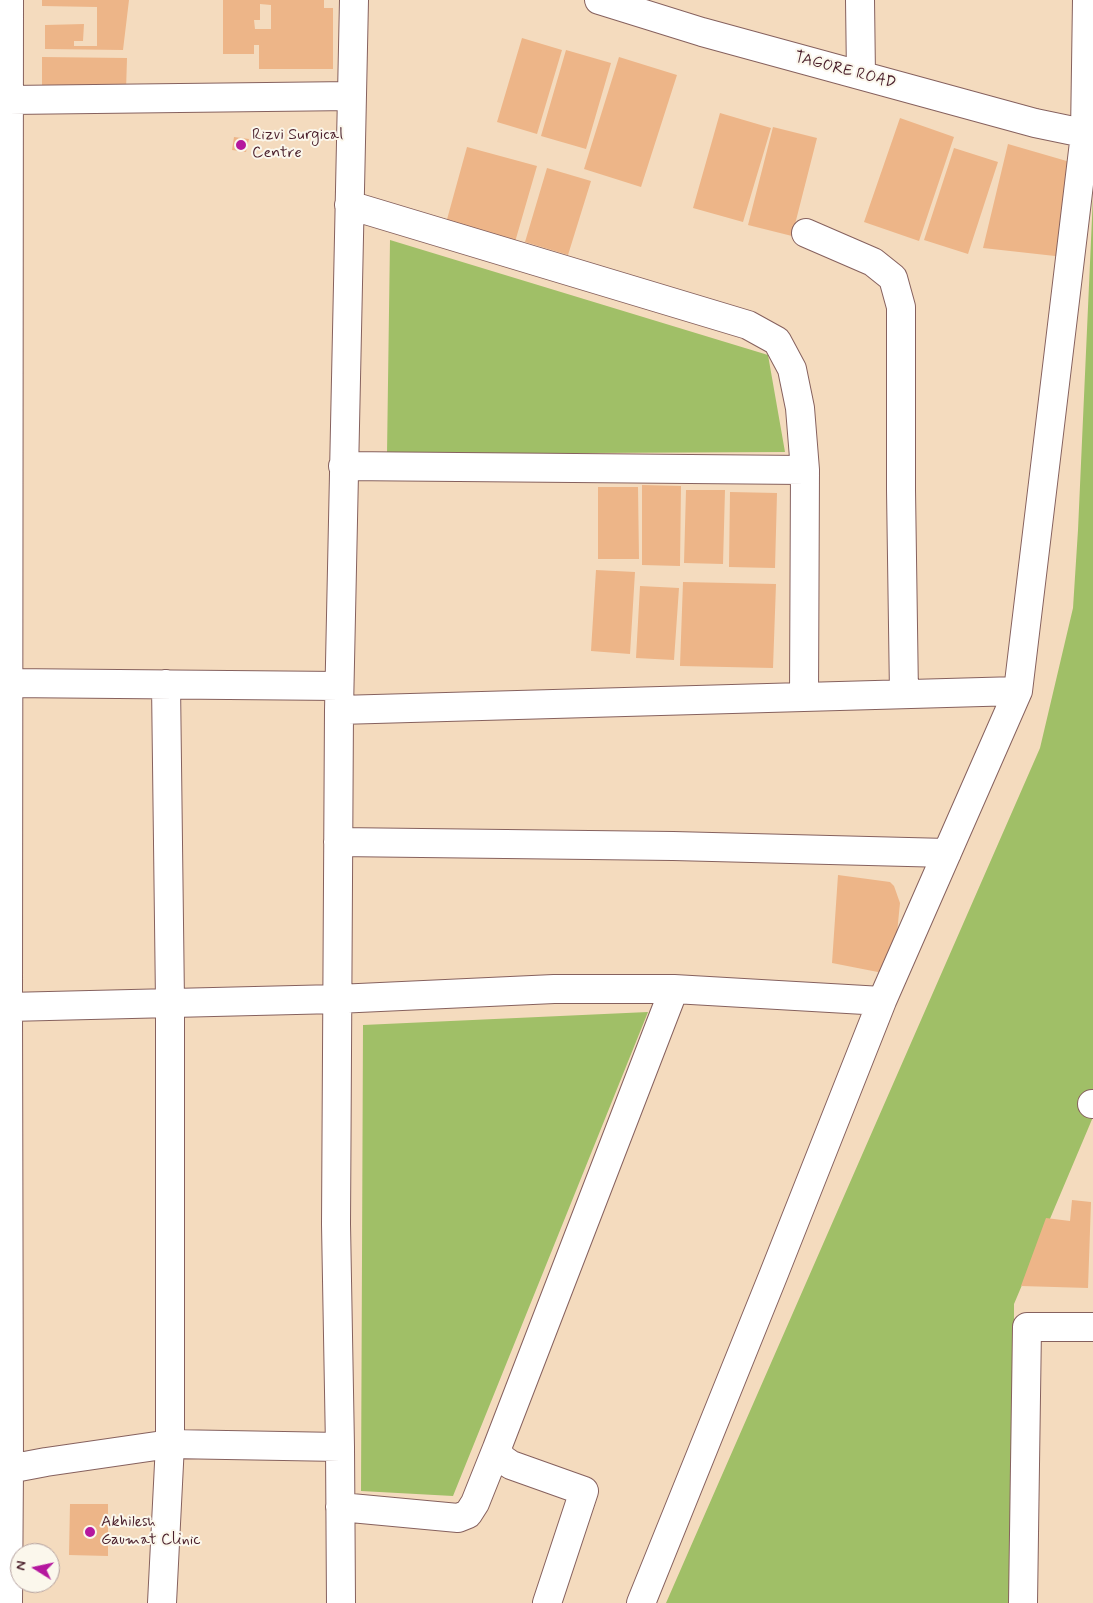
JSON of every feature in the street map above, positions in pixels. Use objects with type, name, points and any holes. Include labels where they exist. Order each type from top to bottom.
[{"type":"street","points":[[8,1603],[8,1007],[4,920],[8,682],[9,0]]},
{"type":"street","points":[[341,1603],[336,1224],[339,698],[354,0]]},
{"type":"street","name":"TAGORE ROAD","points":[[599,0],[702,32],[1035,123],[1089,135]]},
{"type":"street","points":[[860,0],[861,75]]},
{"type":"street","points":[[641,1603],[882,1001],[1018,691],[1089,135],[1087,0]]},
{"type":"street","points":[[9,100],[352,96]]},
{"type":"street","points":[[349,205],[748,325],[776,341],[792,369],[800,408],[805,470],[804,696]]},
{"type":"street","points":[[806,232],[874,262],[892,278],[901,307],[904,694]]},
{"type":"street","points":[[343,466],[805,470]]},
{"type":"street","points":[[8,682],[166,684],[339,698],[804,696],[1018,691]]},
{"type":"street","points":[[162,1603],[170,1444],[170,1002],[166,684]]},
{"type":"street","points":[[338,842],[673,846],[947,852]]},
{"type":"street","points":[[8,1007],[337,999],[554,989],[674,989],[882,1001]]},
{"type":"street","points":[[340,1507],[458,1518],[468,1514],[475,1503],[497,1448],[674,989]]},
{"type":"street","points":[[1023,1603],[1027,1327],[1093,1327]]},
{"type":"street","points":[[9,1469],[170,1444],[340,1446]]},
{"type":"street","points":[[497,1448],[501,1458],[510,1465],[584,1491],[581,1505],[547,1603]]},
{"type":"green space","points":[[1093,196],[1093,1117],[1014,1304],[1014,1603],[666,1603],[1040,748],[1073,608]]},
{"type":"green space","points":[[390,240],[768,355],[785,452],[387,454]]},
{"type":"green space","points":[[648,1012],[453,1496],[361,1491],[363,1025]]},
{"type":"building","points":[[42,0],[129,0],[123,50],[45,49],[45,25],[84,24],[83,41],[74,41],[74,46],[97,46],[97,7],[42,6]]},
{"type":"building","points":[[223,0],[324,0],[324,8],[333,8],[333,69],[259,69],[259,45],[254,45],[254,54],[223,54]],"holes":[[[260,4],[271,5],[271,29],[255,29],[254,20],[260,20]]]},
{"type":"building","points":[[522,38],[562,50],[537,134],[497,122]]},
{"type":"building","points":[[566,50],[611,63],[586,149],[541,136]]},
{"type":"building","points":[[42,57],[127,58],[126,91],[42,91]]},
{"type":"building","points":[[619,57],[677,75],[641,187],[584,169]]},
{"type":"building","points":[[720,113],[771,128],[743,222],[693,208]]},
{"type":"building","points":[[900,118],[954,137],[919,241],[864,222]]},
{"type":"building","points":[[773,127],[817,138],[792,236],[748,225]]},
{"type":"building","points":[[234,137],[249,139],[246,152],[232,150]]},
{"type":"building","points":[[1008,144],[1077,164],[1064,257],[983,248]]},
{"type":"building","points":[[467,147],[537,166],[515,242],[446,223]]},
{"type":"building","points":[[954,148],[998,162],[968,254],[924,240]]},
{"type":"building","points":[[547,168],[591,181],[568,255],[525,242]]},
{"type":"building","points":[[642,485],[681,486],[680,566],[642,565]]},
{"type":"building","points":[[598,487],[638,487],[639,559],[598,559]]},
{"type":"building","points":[[686,490],[725,490],[723,564],[684,563]]},
{"type":"building","points":[[730,492],[777,493],[775,568],[729,567]]},
{"type":"building","points":[[596,570],[635,572],[630,654],[591,651]]},
{"type":"building","points":[[683,582],[776,584],[773,668],[680,666]]},
{"type":"building","points":[[640,586],[679,588],[674,660],[636,658]]},
{"type":"building","points":[[838,875],[890,882],[894,886],[900,903],[895,953],[883,973],[832,963]]},
{"type":"building","points":[[1072,1200],[1091,1202],[1088,1288],[1021,1286],[1046,1218],[1070,1221]]},
{"type":"building","points":[[70,1504],[108,1504],[108,1556],[69,1555]]},
{"type":"place","name":"Rizvi Surgical Centre","points":[[241,145]]},
{"type":"place","name":"Akhilesh Gaumat Clinic","points":[[90,1532]]}]
